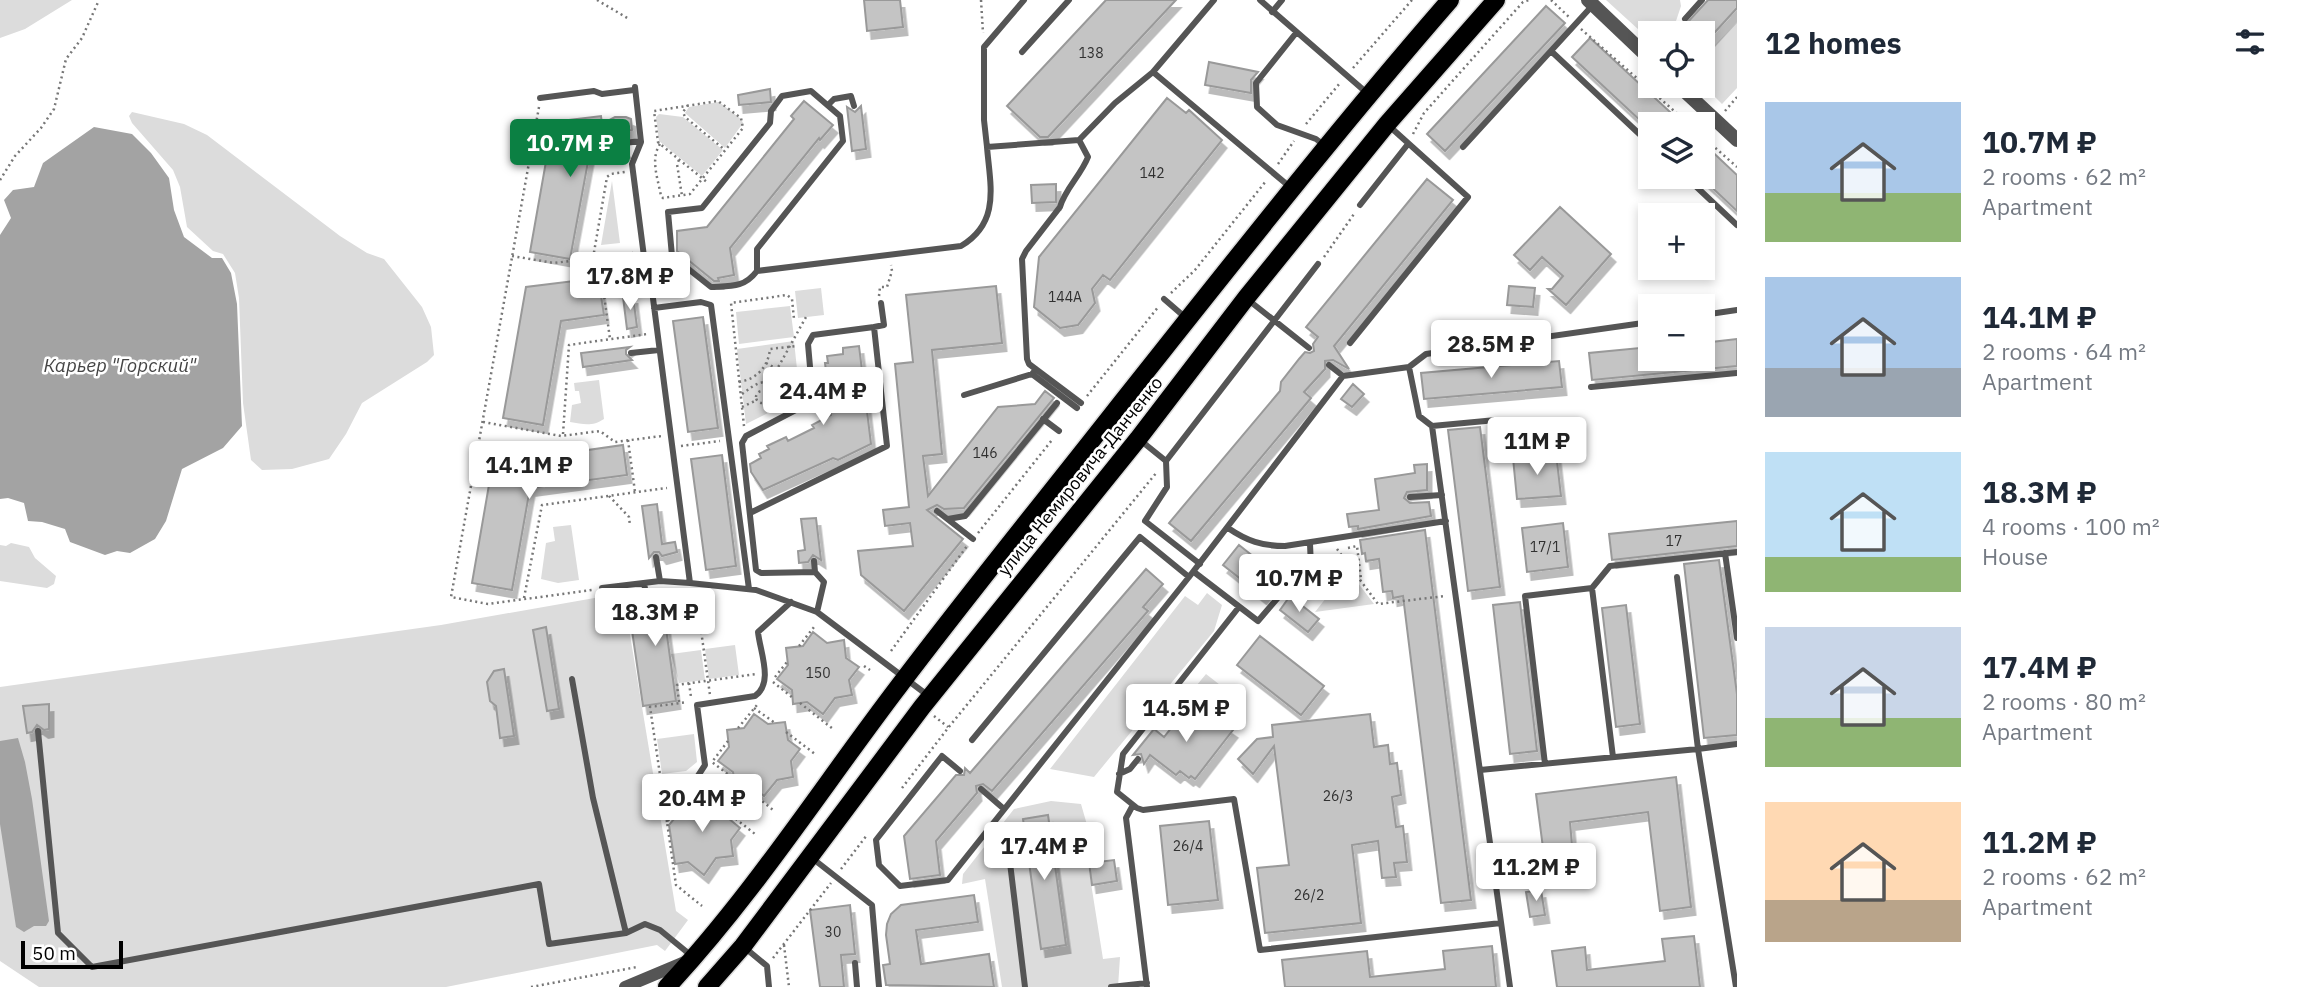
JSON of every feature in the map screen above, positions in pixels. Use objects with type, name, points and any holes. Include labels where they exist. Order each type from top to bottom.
[{"type":"main road","name":"улица Немировича-Данченко","points":[[667,987],[694,958],[905,678],[1187,320],[1368,94],[1450,0]]},
{"type":"main road","name":"улица Немировича-Данченко","points":[[708,987],[743,946],[930,697],[1138,439],[1246,298],[1387,124],[1496,0]]},
{"type":"street","points":[[1591,2],[1638,47]]},
{"type":"street","points":[[1692,98],[1737,140]]},
{"type":"street","points":[[625,987],[694,958]]},
{"type":"lane","points":[[757,271],[950,248],[969,241],[989,213],[992,199],[984,120],[984,47],[1024,0]]},
{"type":"lane","points":[[1022,51],[1069,0]]},
{"type":"lane","points":[[987,147],[1079,140],[1115,103],[1153,72],[1214,0]]},
{"type":"lane","points":[[1260,0],[1368,94]]},
{"type":"lane","points":[[1272,12],[1282,0]]},
{"type":"lane","points":[[1685,19],[1702,0]]},
{"type":"lane","points":[[1463,147],[1576,24],[1591,2]]},
{"type":"lane","points":[[1296,33],[1256,83],[1257,107],[1277,125],[1316,138],[1327,147]]},
{"type":"lane","points":[[1551,51],[1638,133]]},
{"type":"lane","points":[[1153,72],[1292,189]]},
{"type":"lane","points":[[540,99],[594,91],[602,94],[635,88],[641,141],[632,164],[692,583]]},
{"type":"lane","points":[[811,91],[828,105],[841,116],[843,141],[757,249],[757,271],[747,283],[711,287],[672,256],[668,212],[702,208],[770,123],[771,111],[784,94],[811,91]]},
{"type":"lane","points":[[828,105],[834,99],[850,96],[854,106]]},
{"type":"lane","points":[[1350,344],[1468,197],[1387,124]]},
{"type":"lane","points":[[1079,140],[1088,158],[1082,172],[1022,259],[1027,359],[1034,371],[1079,406]]},
{"type":"lane","points":[[624,143],[641,141]]},
{"type":"lane","points":[[1360,205],[1408,145]]},
{"type":"lane","points":[[1699,189],[1737,225]]},
{"type":"lane","points":[[1200,564],[1145,521],[1167,486],[1166,461],[1318,264]]},
{"type":"lane","points":[[1246,298],[1309,348]]},
{"type":"lane","points":[[1164,299],[1187,320]]},
{"type":"lane","points":[[654,308],[701,302],[711,305],[750,589]]},
{"type":"lane","points":[[815,572],[758,572],[742,443],[745,436],[812,403],[808,344],[813,335],[884,325],[879,303]]},
{"type":"lane","points":[[1715,313],[1737,310]]},
{"type":"lane","points":[[1329,365],[1343,376],[1409,368],[1426,354],[1638,325]]},
{"type":"lane","points":[[750,513],[887,446],[874,327]]},
{"type":"lane","points":[[631,354],[659,350]]},
{"type":"lane","points":[[1409,368],[1419,416],[1432,426],[1496,420]]},
{"type":"lane","points":[[964,395],[1034,371]]},
{"type":"lane","points":[[1591,387],[1737,373]]},
{"type":"lane","points":[[960,771],[943,756],[876,840],[879,866],[900,886],[948,880],[1200,564],[1343,376]]},
{"type":"lane","points":[[948,519],[965,516],[1057,403]]},
{"type":"lane","points":[[1043,419],[1059,431]]},
{"type":"lane","points":[[1432,426],[1510,987]]},
{"type":"lane","points":[[1138,439],[1166,461]]},
{"type":"lane","points":[[1410,497],[1442,495]]},
{"type":"lane","points":[[937,511],[972,539]]},
{"type":"lane","points":[[1228,528],[1262,546],[1310,544],[1446,521]]},
{"type":"lane","points":[[972,740],[1140,537],[1258,621],[1284,592],[1294,589],[1311,567],[1310,544]]},
{"type":"lane","points":[[1545,764],[1525,596],[1592,588],[1610,566],[1737,552]]},
{"type":"lane","points":[[1725,554],[1737,638]]},
{"type":"lane","points":[[656,556],[660,580]]},
{"type":"lane","points":[[814,561],[815,572],[824,582],[817,612]]},
{"type":"lane","points":[[1677,576],[1698,749],[1736,987]]},
{"type":"lane","points":[[602,588],[660,580],[750,589],[792,602],[817,612],[930,697]]},
{"type":"lane","points":[[644,583],[647,600]]},
{"type":"lane","points":[[1592,588],[1613,757]]},
{"type":"lane","points":[[1278,598],[1285,603]]},
{"type":"lane","points":[[694,787],[705,765],[694,703],[757,695],[765,684],[758,632],[792,602]]},
{"type":"lane","points":[[1239,607],[1124,754],[1117,792],[1143,810],[1234,799],[1260,950],[1501,923]]},
{"type":"lane","points":[[572,679],[593,798],[626,933]]},
{"type":"lane","points":[[38,731],[58,933],[92,967],[538,884],[549,944],[626,933],[645,924],[660,930],[694,958]]},
{"type":"lane","points":[[1480,770],[1737,744]]},
{"type":"lane","points":[[1119,774],[1130,769],[1138,759]]},
{"type":"lane","points":[[981,789],[1004,809]]},
{"type":"lane","points":[[1111,987],[1147,985],[1126,818],[1133,805]]},
{"type":"lane","points":[[1007,838],[1025,987]]},
{"type":"lane","points":[[809,856],[872,905],[879,987]]},
{"type":"lane","points":[[1729,939],[1737,938]]},
{"type":"lane","points":[[743,946],[766,966],[769,987]]},
{"type":"lane","points":[[855,963],[857,987]]},
{"type":"path","points":[[0,180],[15,156],[41,128],[54,109],[66,59],[82,38],[99,0]]},
{"type":"path","points":[[597,0],[629,19]]},
{"type":"path","points":[[981,0],[984,47]]},
{"type":"path","points":[[1408,145],[1424,113],[1523,2],[1529,0]]},
{"type":"path","points":[[1551,0],[1675,112]]},
{"type":"path","points":[[1725,112],[1737,97]]},
{"type":"path","points":[[540,99],[452,597],[488,604],[602,588]]},
{"type":"path","points":[[660,144],[654,159],[660,196],[663,198],[688,195],[702,178],[725,150],[743,128],[743,119],[720,101],[654,111],[656,140],[679,160],[702,178],[717,190]]},
{"type":"path","points":[[688,105],[683,112],[685,117],[725,150]]},
{"type":"path","points":[[1715,147],[1737,167]]},
{"type":"path","points":[[679,160],[677,164],[682,196]]},
{"type":"path","points":[[593,258],[607,177],[633,171]]},
{"type":"path","points":[[1318,264],[1360,205]]},
{"type":"path","points":[[512,256],[554,263],[643,252]]},
{"type":"path","points":[[879,303],[880,287],[887,286],[892,271],[890,256]]},
{"type":"path","points":[[598,258],[610,339]]},
{"type":"path","points":[[1079,406],[1164,299],[1195,270]]},
{"type":"path","points":[[745,436],[731,303],[787,295],[792,299],[794,319]]},
{"type":"path","points":[[765,391],[806,317]]},
{"type":"path","points":[[563,436],[568,348],[571,344],[657,333]]},
{"type":"path","points":[[739,382],[753,377],[766,363],[770,349],[808,344]]},
{"type":"path","points":[[766,363],[813,388]]},
{"type":"path","points":[[776,370],[779,410]]},
{"type":"path","points":[[753,377],[759,392]]},
{"type":"path","points":[[741,394],[755,384],[769,383],[777,390]]},
{"type":"path","points":[[759,392],[765,391]]},
{"type":"path","points":[[765,391],[768,397]]},
{"type":"path","points":[[757,400],[759,392]]},
{"type":"path","points":[[742,407],[757,400],[764,403],[768,397]]},
{"type":"path","points":[[768,397],[803,398]]},
{"type":"path","points":[[482,422],[563,436],[600,431],[615,442],[671,435]]},
{"type":"path","points":[[891,651],[972,539],[1059,431]]},
{"type":"path","points":[[628,440],[635,492]]},
{"type":"path","points":[[672,447],[730,440]]},
{"type":"path","points":[[900,792],[948,728],[1166,461]]},
{"type":"path","points":[[524,599],[542,506],[677,486]]},
{"type":"path","points":[[609,496],[629,517],[630,526]]},
{"type":"path","points":[[1362,582],[1357,546],[1337,549],[1378,604],[1445,596]]},
{"type":"path","points":[[692,583],[710,702]]},
{"type":"path","points":[[799,646],[814,627]]},
{"type":"path","points":[[788,662],[772,682],[793,698]]},
{"type":"path","points":[[864,666],[870,670]]},
{"type":"path","points":[[679,703],[677,685],[764,673]]},
{"type":"path","points":[[689,683],[694,703],[650,707],[676,885],[702,906]]},
{"type":"path","points":[[800,703],[833,729]]},
{"type":"path","points":[[754,708],[775,723]]},
{"type":"path","points":[[786,732],[815,754]]},
{"type":"path","points":[[707,770],[729,741]]},
{"type":"path","points":[[712,762],[734,779]]},
{"type":"path","points":[[741,785],[773,810]]},
{"type":"path","points":[[667,822],[694,787],[714,802]]},
{"type":"path","points":[[727,812],[755,834]]},
{"type":"path","points":[[766,966],[867,834]]},
{"type":"path","points":[[784,944],[789,987]]},
{"type":"path","points":[[531,987],[647,965]]},
{"type":"shaded area","points":[[0,0],[72,0],[25,29],[0,38]]},
{"type":"shaded area","points":[[1606,0],[1680,0],[1681,6],[1676,21],[1638,21],[1638,29]]},
{"type":"shaded area","points":[[1737,22],[1737,88],[1722,104],[1715,97],[1715,45]]},
{"type":"shaded area","points":[[719,102],[743,123],[725,148],[685,113],[689,107]]},
{"type":"shaded area","points":[[132,112],[184,124],[207,135],[340,236],[367,253],[384,259],[422,307],[431,327],[434,355],[362,403],[329,459],[292,469],[262,470],[251,460],[243,403],[239,298],[235,273],[223,254],[213,251],[187,227],[180,187],[173,170],[132,123],[129,116]]},
{"type":"shaded area","points":[[659,114],[683,117],[723,150],[702,176],[659,141],[656,117]]},
{"type":"shaded area","points":[[612,181],[620,243],[601,245]]},
{"type":"shaded area","points":[[821,288],[824,315],[798,318],[795,291]]},
{"type":"shaded area","points":[[790,306],[794,337],[739,344],[736,312]]},
{"type":"shaded area","points":[[794,341],[800,397],[746,424],[737,349]]},
{"type":"shaded area","points":[[599,380],[604,419],[591,424],[570,422],[572,405],[581,403],[574,383]]},
{"type":"shaded area","points":[[571,525],[579,580],[558,583],[541,579],[546,543],[555,541],[553,527]]},
{"type":"shaded area","points":[[11,543],[29,547],[35,558],[56,576],[54,584],[47,588],[0,581],[0,545]]},
{"type":"shaded area","points":[[1348,570],[1374,604],[1315,612]]},
{"type":"shaded area","points":[[623,593],[676,911],[688,920],[665,951],[657,945],[446,987],[39,987],[0,961],[0,687],[441,625]]},
{"type":"shaded area","points":[[1207,593],[1222,605],[1214,631],[1094,777],[1050,769],[1185,596],[1198,605]]},
{"type":"shaded area","points":[[735,645],[739,675],[709,679],[705,649]]},
{"type":"shaded area","points":[[701,650],[705,680],[679,683],[671,654]]},
{"type":"shaded area","points":[[1206,674],[1238,699],[1226,715],[1192,691]]},
{"type":"shaded area","points":[[694,734],[697,762],[686,771],[662,774],[657,739]]},
{"type":"shaded area","points":[[1051,801],[1081,804],[1096,856],[1087,858],[1103,959],[1120,957],[1118,987],[1002,987],[985,879],[962,884],[963,874],[1014,809]]},
{"type":"water","name":"Карьер \"Горский\"","points":[[94,127],[132,134],[151,153],[169,178],[174,210],[184,237],[212,258],[222,258],[231,273],[237,304],[242,426],[223,448],[182,469],[166,521],[155,539],[130,553],[117,551],[105,555],[70,542],[65,529],[28,521],[24,503],[8,498],[0,499],[0,235],[11,218],[4,200],[13,190],[34,187],[43,163]]},
{"type":"water","points":[[18,738],[32,799],[49,921],[46,926],[34,926],[24,932],[16,927],[0,824],[0,741]]},
{"type":"building","points":[[864,0],[900,0],[903,27],[867,31]]},
{"type":"building","points":[[1106,0],[1176,0],[1048,137],[1040,137],[1007,106]]},
{"type":"building","points":[[1708,0],[1737,0],[1737,8],[1715,32],[1715,21],[1689,21]]},
{"type":"building","points":[[1546,6],[1565,23],[1445,151],[1427,134]]},
{"type":"building","points":[[1590,38],[1638,82],[1638,98],[1655,98],[1670,112],[1638,112],[1638,118],[1572,57]]},
{"type":"building","points":[[1209,62],[1258,72],[1251,80],[1251,93],[1205,85]]},
{"type":"building","points":[[770,89],[771,102],[739,105],[738,95]]},
{"type":"building","points":[[1167,98],[1186,113],[1189,110],[1222,140],[1110,280],[1103,275],[1092,289],[1095,303],[1078,325],[1060,328],[1034,307],[1039,257]]},
{"type":"building","points":[[804,101],[833,125],[820,140],[819,138],[730,248],[734,275],[714,281],[677,251],[677,231],[707,227],[794,119],[791,116]]},
{"type":"building","points":[[861,106],[866,149],[852,151],[847,107],[855,112]]},
{"type":"building","points":[[601,116],[602,124],[615,117],[631,119],[632,130],[620,132],[622,138],[619,144],[626,150],[615,148],[590,151],[570,259],[530,252],[553,122]]},
{"type":"building","points":[[1715,154],[1737,175],[1737,211],[1714,189]]},
{"type":"building","points":[[1427,179],[1453,200],[1334,346],[1349,369],[1333,360],[1325,361],[1325,369],[1304,392],[1311,398],[1191,541],[1169,523],[1280,391],[1281,382],[1299,359],[1305,352],[1314,351],[1313,344],[1318,337],[1306,327]]},
{"type":"building","points":[[1056,184],[1056,202],[1032,203],[1031,185]]},
{"type":"building","points":[[1560,207],[1611,254],[1566,305],[1548,289],[1552,289],[1563,276],[1542,257],[1530,270],[1514,255]]},
{"type":"building","points":[[590,279],[591,284],[599,283],[604,315],[561,321],[543,425],[503,418],[526,287]]},
{"type":"building","points":[[996,286],[1002,343],[932,350],[942,454],[923,456],[928,496],[998,407],[1035,404],[1045,391],[1054,398],[964,508],[944,509],[937,505],[927,510],[963,539],[904,611],[861,575],[858,551],[913,546],[910,523],[885,526],[883,510],[909,507],[895,364],[913,362],[906,295]]},
{"type":"building","points":[[1509,286],[1535,288],[1533,307],[1507,305]]},
{"type":"building","points":[[633,296],[637,327],[627,329],[623,297]]},
{"type":"building","points":[[703,317],[718,428],[688,432],[673,321]]},
{"type":"building","points":[[1737,339],[1737,366],[1715,368],[1715,342]]},
{"type":"building","points":[[859,346],[871,444],[763,490],[751,472],[750,464],[761,458],[759,454],[769,449],[767,446],[786,437],[788,441],[814,428],[812,425],[831,415],[825,363],[828,363],[827,356],[843,354],[843,348]]},
{"type":"building","points":[[630,347],[626,354],[632,360],[583,367],[581,353]]},
{"type":"building","points":[[1638,348],[1638,371],[1685,371],[1592,380],[1589,353]]},
{"type":"building","points":[[1559,361],[1562,387],[1424,399],[1421,373]]},
{"type":"building","points":[[1353,384],[1364,394],[1352,407],[1341,399]]},
{"type":"building","points":[[1480,427],[1500,587],[1468,591],[1448,430]]},
{"type":"building","points":[[623,445],[627,475],[530,488],[512,590],[472,583],[494,456],[559,448],[560,454]]},
{"type":"building","points":[[1556,453],[1561,496],[1517,499],[1513,458]]},
{"type":"building","points":[[722,455],[736,566],[706,570],[691,459]]},
{"type":"building","points":[[1427,464],[1427,490],[1407,492],[1404,498],[1410,503],[1429,502],[1431,516],[1358,529],[1358,526],[1349,527],[1347,514],[1379,510],[1375,479],[1415,473],[1414,465]]},
{"type":"building","points":[[657,504],[662,544],[675,542],[677,552],[662,556],[659,552],[654,552],[649,558],[642,506]]},
{"type":"building","points":[[816,518],[821,560],[813,555],[808,562],[799,563],[798,551],[805,550],[801,519]]},
{"type":"building","points":[[1737,521],[1737,546],[1612,560],[1609,534]]},
{"type":"building","points":[[1563,523],[1568,567],[1527,572],[1522,528]]},
{"type":"building","points":[[1425,530],[1471,900],[1441,903],[1403,596],[1393,598],[1392,591],[1383,592],[1379,559],[1366,561],[1360,540]]},
{"type":"building","points":[[1239,545],[1278,576],[1262,596],[1223,565]]},
{"type":"building","points":[[1719,560],[1737,694],[1737,735],[1704,738],[1684,564]]},
{"type":"building","points":[[1146,569],[1163,584],[1143,607],[1148,611],[992,791],[983,784],[976,786],[977,793],[936,841],[940,875],[910,879],[904,836],[956,775],[964,775],[965,768],[970,773]]},
{"type":"building","points":[[681,596],[684,618],[665,621],[676,701],[643,706],[628,603],[641,601],[647,606],[653,600]]},
{"type":"building","points":[[1290,596],[1319,619],[1308,632],[1280,610]]},
{"type":"building","points":[[1520,602],[1537,751],[1510,754],[1493,605]]},
{"type":"building","points":[[1626,605],[1640,724],[1616,727],[1602,608]]},
{"type":"building","points":[[546,627],[559,709],[547,711],[533,630]]},
{"type":"building","points":[[813,632],[827,643],[844,640],[846,658],[859,667],[849,680],[852,695],[835,698],[823,714],[807,702],[793,704],[792,690],[777,679],[788,665],[786,648],[803,646]]},
{"type":"building","points":[[1260,636],[1324,686],[1301,715],[1237,665]]},
{"type":"building","points":[[504,669],[514,736],[500,738],[496,706],[490,701],[487,682],[494,671]]},
{"type":"building","points":[[49,704],[49,729],[44,730],[37,725],[32,732],[27,733],[23,706]]},
{"type":"building","points":[[1188,707],[1203,720],[1207,715],[1218,724],[1220,721],[1233,730],[1195,779],[1180,771],[1176,775],[1150,755],[1144,764],[1141,754],[1133,755],[1154,729],[1164,737]]},
{"type":"building","points":[[754,714],[768,724],[785,722],[788,740],[800,749],[791,761],[793,777],[777,780],[764,796],[748,783],[735,785],[733,772],[718,761],[729,747],[727,730],[744,728]]},
{"type":"building","points":[[1370,714],[1374,747],[1388,745],[1390,764],[1397,763],[1401,795],[1392,797],[1396,827],[1403,826],[1407,862],[1394,863],[1396,877],[1382,878],[1378,841],[1352,845],[1361,923],[1265,933],[1257,868],[1289,865],[1274,746],[1253,774],[1238,759],[1257,739],[1273,737],[1272,725]]},
{"type":"building","points":[[1676,777],[1691,907],[1660,911],[1648,812],[1570,822],[1572,845],[1543,848],[1536,794]]},
{"type":"building","points":[[695,793],[708,803],[725,801],[728,818],[740,828],[731,840],[733,856],[716,858],[704,875],[688,862],[675,864],[669,825]]},
{"type":"building","points":[[1048,815],[1066,945],[1041,949],[1023,819]]},
{"type":"building","points":[[1209,821],[1218,900],[1168,905],[1160,826]]},
{"type":"building","points":[[1114,860],[1117,881],[1092,885],[1089,863]]},
{"type":"building","points":[[1541,890],[1545,915],[1530,917],[1526,892]]},
{"type":"building","points":[[974,895],[978,922],[916,930],[921,964],[989,954],[994,987],[886,985],[883,965],[890,964],[886,935],[891,914],[901,905]]},
{"type":"building","points":[[850,905],[855,954],[841,955],[844,987],[820,987],[810,910]]},
{"type":"building","points":[[1694,936],[1700,987],[1557,987],[1552,951],[1585,947],[1587,970],[1665,961],[1662,939]]},
{"type":"building","points":[[1492,946],[1496,987],[1285,987],[1282,960],[1367,951],[1370,977],[1445,969],[1443,951]]}]
